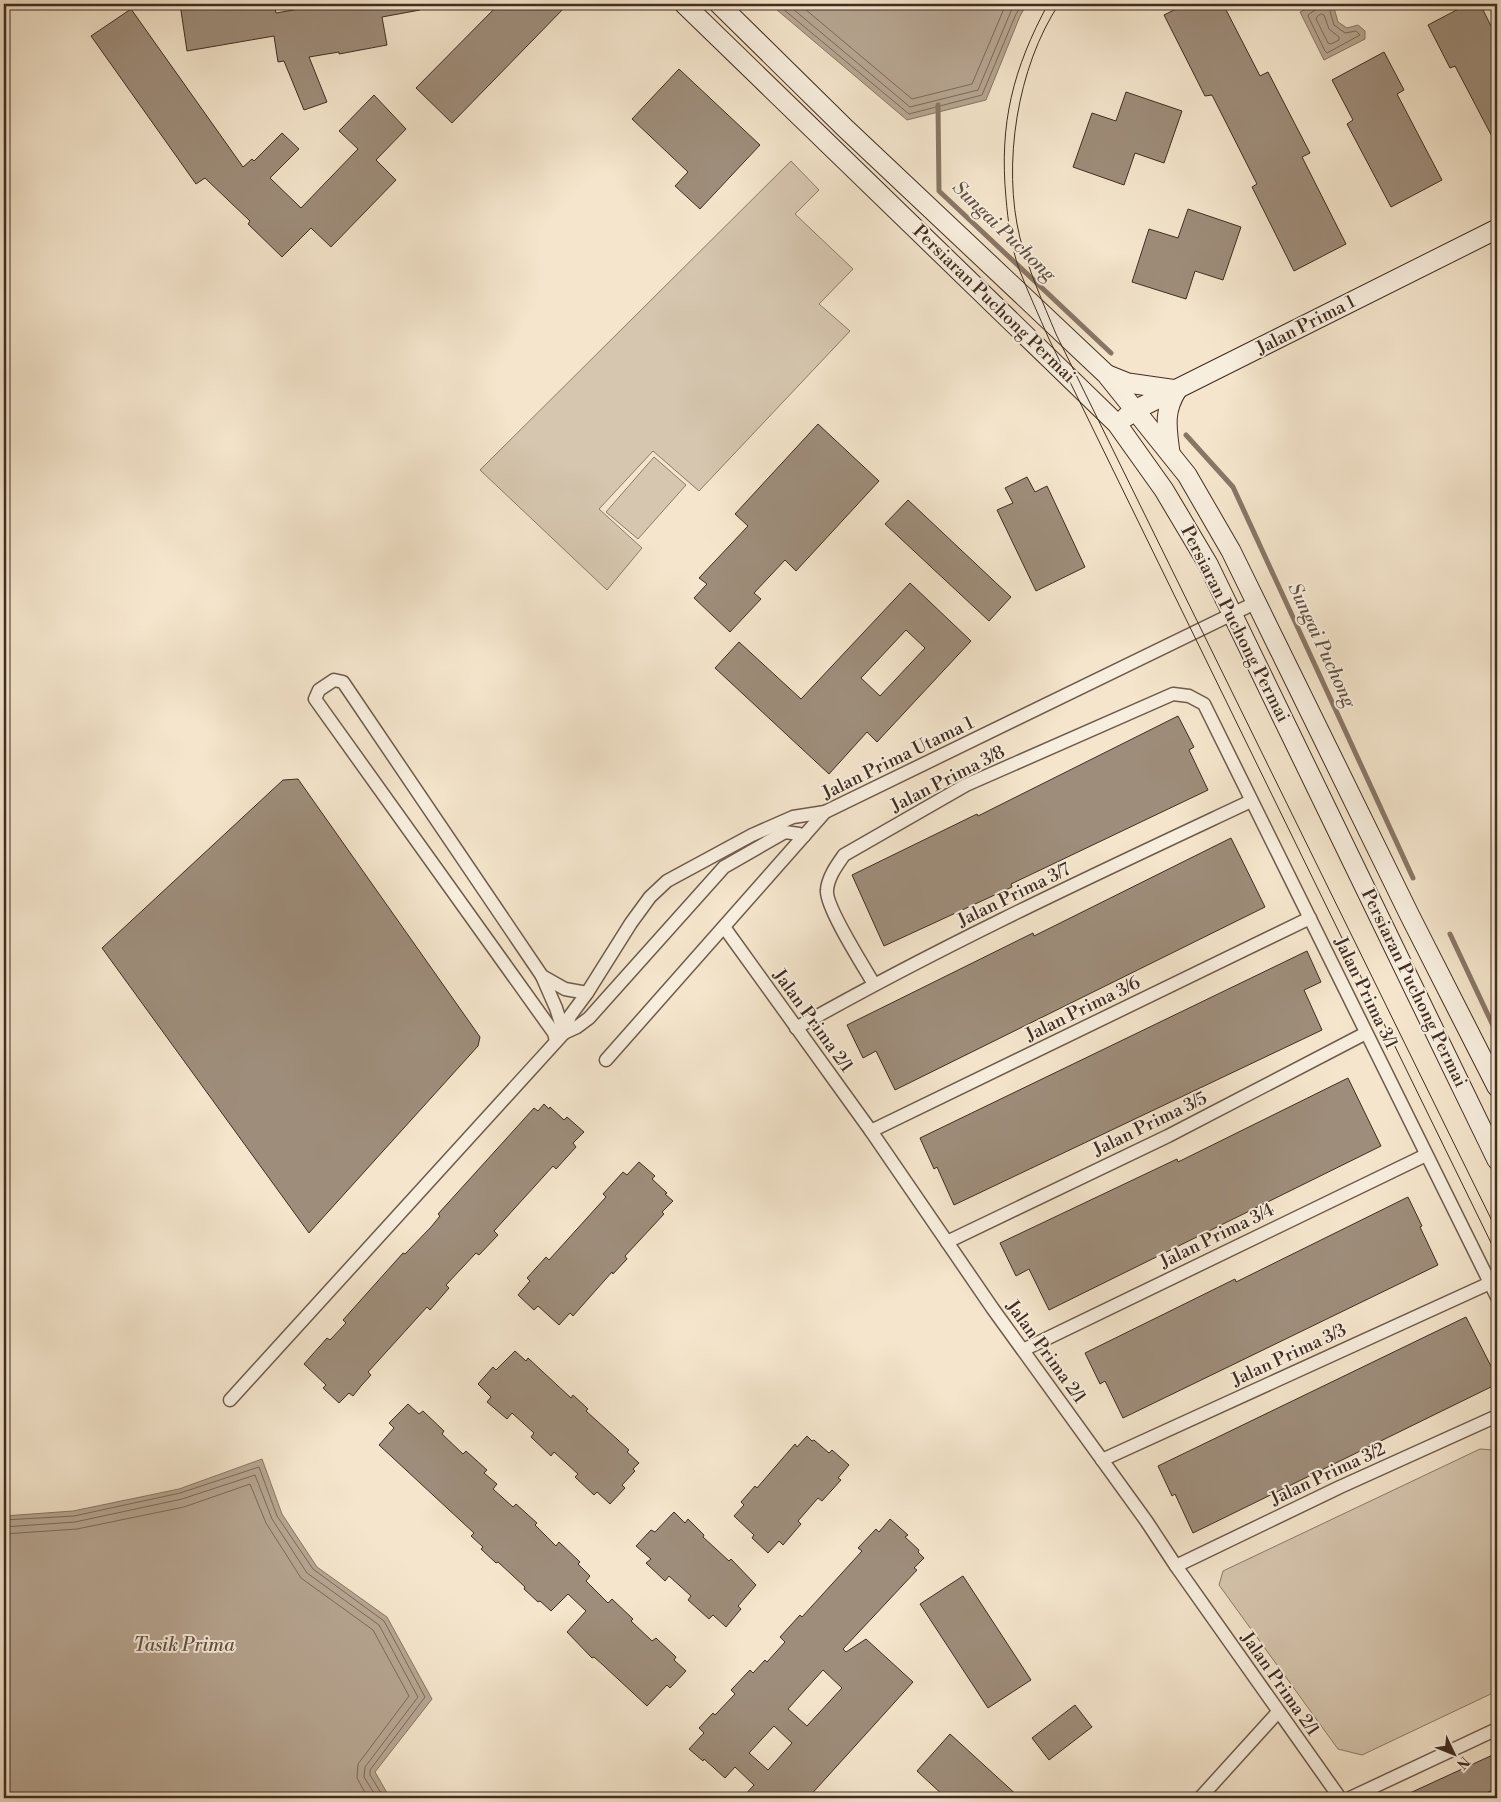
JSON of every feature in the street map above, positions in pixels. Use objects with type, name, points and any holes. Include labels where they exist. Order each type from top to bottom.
[{"type":"main road","name":"Persiaran Puchong Permai","points":[[684,4],[1117,424],[1164,490],[1208,564],[1497,1160]]},
{"type":"main road","name":"Persiaran Puchong Permai","points":[[719,4],[845,128],[1106,374],[1187,474],[1231,551],[1257,602],[1410,916],[1497,1087]]},
{"type":"main road","name":"Jalan Prima 1","points":[[1117,424],[1134,410],[1497,229]]},
{"type":"main road","points":[[1106,374],[1128,383],[1177,390],[1170,401],[1166,424],[1170,453]]},
{"type":"main road","points":[[1387,930],[1410,916]]},
{"type":"street","name":"Jalan Prima Utama 1","points":[[606,1060],[825,812],[1257,602]]},
{"type":"street","points":[[334,680],[343,682],[542,976],[556,1008],[560,1037],[554,1033],[315,699],[319,690],[334,680]]},
{"type":"street","name":"Jalan Prima 3/8","points":[[874,984],[838,921],[826,891],[832,874],[844,855],[966,785],[1173,694],[1189,696],[1204,704]]},
{"type":"street","name":"Jalan Prima 3/1","points":[[1204,704],[1497,1296]]},
{"type":"street","name":"Jalan Prima 3/7","points":[[796,1028],[874,984],[1024,908],[1251,801]]},
{"type":"street","points":[[230,1400],[560,1037],[570,1016],[650,897],[667,881],[752,835],[793,817],[825,812]]},
{"type":"street","points":[[560,1037],[577,1028],[589,1018],[724,867],[785,832],[804,836]]},
{"type":"street","name":"Jalan Prima 3/6","points":[[871,1131],[1310,918]]},
{"type":"street","name":"Jalan Prima 2/1","points":[[724,928],[871,1131],[947,1242],[1340,1798]]},
{"type":"street","points":[[542,976],[565,989],[587,993]]},
{"type":"street","name":"Jalan Prima 3/5","points":[[947,1242],[1168,1136],[1366,1033]]},
{"type":"street","name":"Jalan Prima 3/4","points":[[1023,1350],[1426,1155]]},
{"type":"street","name":"Jalan Prima 3/3","points":[[1102,1460],[1490,1282]]},
{"type":"street","name":"Jalan Prima 3/2","points":[[1176,1566],[1340,1487],[1497,1416]]},
{"type":"street","points":[[1200,1798],[1278,1712]]},
{"type":"street","points":[[1350,1798],[1497,1729]]},
{"type":"shaded area","points":[[791,161],[819,190],[795,214],[853,269],[819,304],[850,331],[699,491],[653,451],[599,509],[642,548],[607,590],[480,470]]},
{"type":"shaded area","points":[[654,457],[686,485],[638,539],[606,512]]},
{"type":"shaded area","points":[[1480,1449],[1493,1450],[1497,1459],[1497,1691],[1362,1755],[1338,1749],[1219,1585],[1223,1571]]},
{"type":"water","points":[[770,4],[1027,4],[1020,16],[986,100],[907,120]]},
{"type":"water","points":[[1318,4],[1333,4],[1338,22],[1347,28],[1358,25],[1365,31],[1365,39],[1324,60],[1300,12]]},
{"type":"water","name":"Tasik Prima","points":[[262,1459],[282,1514],[317,1567],[387,1617],[432,1699],[375,1772],[390,1798],[4,1798],[4,1516],[73,1511],[179,1489]]},
{"type":"building","points":[[180,4],[274,4],[276,13],[341,4],[419,4],[420,10],[382,17],[387,45],[339,54],[339,52],[309,57],[327,102],[304,110],[284,61],[278,62],[274,36],[187,51]]},
{"type":"building","points":[[499,4],[568,4],[452,123],[416,88]]},
{"type":"building","points":[[1186,4],[1223,4],[1260,76],[1268,72],[1310,153],[1302,157],[1346,244],[1294,271],[1252,187],[1257,184],[1212,95],[1205,96],[1164,15]]},
{"type":"building","points":[[1468,4],[1480,4],[1497,38],[1497,146],[1455,66],[1450,68],[1428,25]]},
{"type":"building","points":[[131,9],[243,167],[252,159],[254,161],[282,133],[299,149],[270,178],[301,208],[358,149],[339,131],[374,95],[406,129],[376,160],[396,180],[331,247],[311,228],[282,257],[248,224],[250,221],[205,178],[196,184],[91,36]]},
{"type":"building","points":[[1384,52],[1404,90],[1397,94],[1442,180],[1391,207],[1347,124],[1353,120],[1332,80]]},
{"type":"building","points":[[679,69],[760,145],[700,209],[675,186],[688,172],[632,119]]},
{"type":"building","points":[[1126,92],[1182,111],[1164,163],[1135,153],[1124,185],[1073,167],[1092,113],[1116,121]]},
{"type":"building","points":[[1188,209],[1241,227],[1223,280],[1195,271],[1186,299],[1132,282],[1149,229],[1178,238]]},
{"type":"building","points":[[818,424],[879,481],[796,571],[785,560],[754,593],[761,599],[730,632],[694,598],[707,584],[699,578],[748,526],[735,514]]},
{"type":"building","points":[[1027,477],[1035,492],[1047,486],[1085,567],[1036,591],[997,510],[1013,503],[1005,488]]},
{"type":"building","points":[[908,500],[1011,597],[989,621],[885,524]]},
{"type":"building","points":[[910,583],[971,641],[877,742],[867,732],[829,774],[715,668],[739,642],[801,699]],"holes":[[[906,630],[925,648],[880,696],[861,678]]]},
{"type":"building","points":[[1178,716],[1194,747],[1189,750],[1208,790],[1011,884],[1012,887],[884,946],[852,875],[977,814],[978,816]]},
{"type":"building","points":[[298,779],[480,1037],[478,1046],[309,1233],[102,948],[283,780]]},
{"type":"building","points":[[1231,838],[1265,907],[895,1090],[876,1051],[863,1058],[847,1025],[1033,933],[1034,936]]},
{"type":"building","points":[[1307,951],[1321,982],[1304,990],[1322,1030],[954,1205],[937,1167],[934,1169],[920,1138]]},
{"type":"building","points":[[1348,1078],[1381,1146],[1049,1310],[1029,1269],[1016,1276],[1000,1243],[1177,1159],[1178,1162]]},
{"type":"building","points":[[544,1104],[564,1120],[567,1117],[584,1132],[573,1143],[576,1147],[556,1169],[553,1166],[494,1231],[498,1235],[479,1255],[476,1253],[446,1285],[449,1288],[430,1310],[427,1307],[368,1372],[371,1375],[353,1396],[349,1393],[339,1403],[323,1388],[326,1385],[304,1364],[327,1338],[330,1340],[346,1323],[343,1320],[403,1253],[405,1254],[431,1227],[440,1216],[438,1214],[534,1108],[538,1111]]},
{"type":"building","points":[[639,1162],[655,1176],[652,1179],[673,1201],[662,1212],[664,1214],[625,1256],[627,1259],[613,1274],[612,1272],[573,1316],[570,1313],[559,1325],[538,1306],[534,1310],[518,1295],[530,1281],[527,1278],[546,1257],[549,1260],[606,1197],[603,1194],[623,1172],[627,1175]]},
{"type":"building","points":[[1408,1197],[1438,1265],[1123,1418],[1105,1381],[1100,1384],[1085,1353],[1235,1279],[1236,1282]]},
{"type":"building","points":[[1466,1317],[1497,1378],[1497,1384],[1193,1533],[1175,1494],[1172,1496],[1158,1466]]},
{"type":"building","points":[[515,1351],[526,1361],[528,1358],[571,1398],[573,1395],[588,1409],[586,1411],[629,1450],[627,1452],[639,1463],[633,1469],[635,1471],[622,1485],[625,1488],[610,1504],[597,1492],[594,1495],[575,1477],[578,1474],[554,1452],[551,1456],[531,1437],[534,1433],[512,1413],[507,1419],[487,1402],[491,1397],[478,1384],[493,1367],[496,1370]]},
{"type":"building","points":[[408,1404],[419,1414],[423,1411],[444,1431],[442,1434],[463,1454],[466,1451],[487,1470],[484,1473],[497,1484],[493,1489],[513,1507],[516,1504],[537,1523],[535,1525],[556,1546],[559,1542],[580,1562],[578,1564],[590,1576],[586,1581],[608,1603],[612,1599],[652,1641],[656,1638],[676,1657],[674,1660],[686,1671],[670,1688],[667,1685],[647,1706],[594,1657],[592,1658],[567,1632],[586,1611],[568,1594],[551,1611],[540,1601],[538,1602],[524,1589],[525,1587],[481,1549],[483,1547],[471,1536],[474,1533],[379,1445],[394,1428],[389,1423]]},
{"type":"building","points":[[807,1436],[829,1453],[832,1450],[849,1465],[838,1478],[841,1480],[822,1501],[818,1498],[798,1521],[801,1524],[783,1545],[779,1541],[768,1553],[752,1538],[754,1535],[734,1516],[744,1505],[741,1502],[755,1486],[757,1488],[795,1444],[797,1447]]},
{"type":"building","points":[[674,1512],[685,1523],[688,1519],[704,1535],[703,1537],[729,1561],[731,1559],[756,1585],[738,1606],[741,1609],[726,1627],[713,1615],[709,1619],[688,1600],[691,1596],[669,1576],[665,1581],[646,1563],[651,1559],[636,1546],[651,1530],[655,1532]]},
{"type":"building","points":[[890,1519],[908,1535],[905,1537],[919,1550],[918,1552],[924,1558],[914,1568],[917,1570],[843,1649],[846,1652],[866,1639],[913,1682],[808,1798],[742,1798],[754,1785],[735,1767],[725,1778],[704,1759],[703,1761],[689,1749],[704,1733],[699,1728],[713,1713],[715,1715],[735,1694],[731,1690],[750,1670],[753,1673],[765,1660],[767,1662],[785,1642],[780,1637],[800,1615],[802,1617],[862,1551],[858,1548],[876,1529],[879,1532]],"holes":[[[823,1670],[842,1688],[807,1726],[788,1709]],[[774,1726],[792,1743],[768,1770],[749,1753]]]},
{"type":"building","points":[[963,1576],[1031,1680],[988,1708],[920,1604]]},
{"type":"building","points":[[1075,1705],[1092,1727],[1049,1760],[1032,1738]]},
{"type":"building","points":[[950,1734],[1020,1798],[946,1798],[917,1771]]},
{"type":"building","points":[[1497,1753],[1497,1788],[1476,1798],[1399,1798]]},
{"type":"waterway","name":"Sungai Puchong","points":[[938,105],[939,191],[1111,353]]},
{"type":"waterway","name":"Sungai Puchong","points":[[1186,435],[1233,487],[1413,878]]},
{"type":"waterway","name":"Sungai Puchong","points":[[1450,934],[1497,1034]]},
{"type":"tram line","points":[[1048,4],[1017,74],[1007,121],[1004,171],[1006,198],[1010,234],[1019,269],[1049,339],[1497,1255]]},
{"type":"tram line","points":[[1059,4],[1045,29],[1023,86],[1013,148],[1015,210],[1020,238],[1032,275],[1056,334],[1497,1231]]}]
